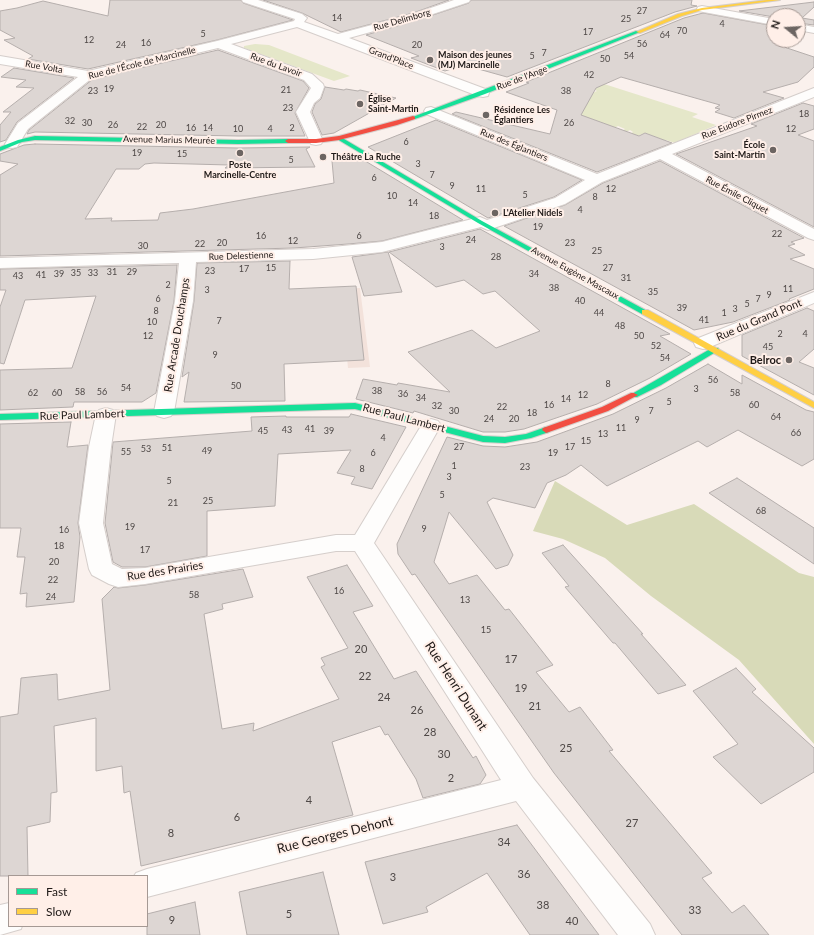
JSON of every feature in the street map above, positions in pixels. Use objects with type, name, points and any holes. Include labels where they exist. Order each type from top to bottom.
[{"type":"main road","name":"Rue de l'Ange","points":[[339,138],[395,124],[483,93],[702,5],[778,0]]},
{"type":"main road","name":"Avenue Marius Meurée","points":[[6,147],[20,141],[41,137],[238,142],[316,141],[339,138]]},
{"type":"main road","name":"Avenue Eugène Mascaux","points":[[339,138],[484,223],[814,405]]},
{"type":"main road","name":"Rue Paul Lambert","points":[[0,417],[355,406],[483,439],[505,440],[528,436],[605,409],[658,383],[709,347]]},
{"type":"street","points":[[247,0],[294,14],[301,18],[298,23]]},
{"type":"street","name":"Rue Delimborg","points":[[335,37],[417,16],[465,0]]},
{"type":"street","points":[[702,5],[766,20]]},
{"type":"street","name":"Grand'Place","points":[[298,23],[483,93]]},
{"type":"street","name":"Rue de l'École de Marcinelle","points":[[6,147],[22,126],[88,75],[223,43],[298,23]]},
{"type":"street","points":[[302,38],[335,37]]},
{"type":"street","name":"Rue de l'École de Marcinelle","points":[[223,43],[279,39]]},
{"type":"street","name":"Rue du Lavoir","points":[[223,43],[308,77],[318,87],[313,98],[309,101],[303,112],[316,141]]},
{"type":"street","name":"Rue Volta","points":[[0,60],[88,75]]},
{"type":"street","name":"Rue Eudore Pirmez","points":[[597,179],[814,92]]},
{"type":"street","name":"Rue des Églantiers","points":[[431,111],[597,179]]},
{"type":"street","name":"Rue Émile Cliquet","points":[[661,154],[814,235]]},
{"type":"street","name":"Rue Delestienne","points":[[0,263],[313,254],[382,247],[484,223],[560,201],[597,179]]},
{"type":"street","name":"Rue Arcade Douchamps","points":[[164,412],[184,301],[188,258]]},
{"type":"street","name":"Rue du Grand Pont","points":[[709,347],[814,297]]},
{"type":"street","name":"Rue des Prairies","points":[[106,414],[100,448],[91,523],[101,569],[118,578],[145,576],[336,543],[362,543]]},
{"type":"street","points":[[362,543],[431,425]]},
{"type":"street","name":"Rue Henri Dunant","points":[[362,543],[522,787],[638,935]]},
{"type":"street","name":"Rue Georges Dehont","points":[[148,883],[522,787]]},
{"type":"shaded area","points":[[360,288],[370,367],[348,368],[340,289]]},
{"type":"green space","points":[[255,44],[269,45],[350,76],[334,81],[244,48],[244,46]]},
{"type":"green space","points":[[601,83],[698,114],[692,117],[716,125],[675,143],[666,140],[657,144],[661,139],[645,133],[637,136],[630,134],[633,132],[630,130],[626,132],[622,131],[625,129],[618,126],[614,128],[565,109],[569,103],[597,91],[591,88]]},
{"type":"green space","points":[[555,481],[627,525],[694,504],[799,573],[814,577],[814,744],[739,660],[651,596],[605,558],[563,539],[533,531]]},
{"type":"building","points":[[110,0],[241,0],[243,3],[293,20],[217,40],[88,69],[28,59],[33,56],[4,40],[15,38],[0,30],[0,11],[43,1],[108,16]]},
{"type":"building","points":[[263,0],[449,0],[413,13],[341,32],[302,13]]},
{"type":"building","points":[[471,0],[692,0],[691,5],[697,6],[675,12],[507,77],[464,65],[445,71],[411,58],[419,56],[366,35],[469,3]]},
{"type":"building","points":[[814,2],[814,7],[806,14],[806,8],[766,8],[766,16],[739,11]]},
{"type":"building","points":[[703,13],[766,25],[766,48],[787,48],[814,57],[814,67],[798,82],[763,92],[784,98],[734,118],[715,112],[720,109],[715,108],[720,105],[621,77],[596,88],[581,115],[639,136],[645,133],[672,143],[597,172],[452,114],[456,112],[550,134],[557,110],[506,92],[529,83],[526,82],[684,18]]},
{"type":"building","points":[[806,19],[814,20],[814,25],[806,24]]},
{"type":"building","points":[[218,50],[303,81],[309,88],[295,113],[305,136],[35,132],[27,134],[29,130],[93,79]]},
{"type":"building","points":[[14,68],[74,78],[17,122],[6,140],[0,142],[0,125],[11,112],[3,112],[34,88],[16,87],[26,80],[1,77]]},
{"type":"building","points":[[325,87],[344,90],[360,90],[396,98],[334,133],[322,135],[312,112],[315,104],[321,99]]},
{"type":"building","points":[[803,103],[814,106],[814,129],[798,135],[814,141],[814,227],[676,154],[757,126],[751,124]]},
{"type":"building","points":[[436,120],[582,180],[554,197],[488,218],[368,147]]},
{"type":"building","points":[[24,145],[238,148],[310,147],[306,149],[315,167],[225,168],[229,165],[154,163],[145,164],[139,169],[116,169],[85,219],[112,218],[111,221],[158,220],[160,213],[193,209],[334,183],[332,161],[352,153],[463,220],[382,241],[348,244],[294,248],[0,256],[0,175],[18,164],[0,161],[0,154]]},
{"type":"building","points":[[660,161],[804,238],[791,242],[795,244],[788,246],[805,255],[790,259],[814,269],[814,289],[733,322],[694,330],[504,226],[565,205],[603,183]]},
{"type":"building","points":[[480,229],[670,334],[660,336],[691,354],[650,378],[597,404],[524,429],[505,432],[483,432],[414,411],[413,413],[356,399],[363,379],[397,385],[398,383],[450,392],[408,352],[472,330],[496,348],[540,331],[495,291],[483,294],[464,280],[436,287],[389,252]]},
{"type":"building","points":[[388,252],[402,292],[364,296],[352,257]]},
{"type":"building","points":[[290,261],[289,289],[356,286],[364,360],[284,364],[285,401],[184,402],[189,372],[182,377],[194,301],[197,263]]},
{"type":"building","points":[[177,265],[174,301],[156,393],[142,402],[74,402],[73,407],[0,410],[0,370],[72,368],[96,296],[25,300],[4,364],[0,363],[0,307],[6,290],[0,290],[0,269]]},
{"type":"building","points":[[807,308],[814,311],[814,349],[799,362],[814,368],[814,395],[742,356],[742,335]]},
{"type":"building","points":[[708,364],[742,384],[742,375],[806,410],[814,412],[814,459],[802,466],[738,430],[707,447],[698,441],[607,486],[581,465],[566,475],[547,483],[535,508],[493,498],[487,502],[513,555],[508,565],[496,569],[449,512],[434,562],[449,584],[477,575],[505,610],[509,609],[553,665],[536,672],[569,712],[580,707],[613,750],[609,751],[712,873],[702,878],[732,913],[744,905],[769,935],[682,935],[554,773],[415,574],[412,575],[398,554],[397,544],[447,437],[483,446],[505,447],[537,442],[613,414],[666,388]]},
{"type":"building","points":[[351,414],[406,427],[372,489],[351,484],[355,477],[337,473],[351,450],[278,454],[275,506],[207,511],[207,556],[145,567],[122,567],[113,562],[105,523],[113,442],[252,431],[251,417],[349,417]]},
{"type":"building","points":[[71,422],[67,447],[88,445],[78,523],[80,537],[74,602],[26,607],[27,593],[20,594],[25,557],[17,557],[21,528],[0,528],[0,424]]},
{"type":"building","points":[[737,478],[814,528],[814,564],[709,493]]},
{"type":"building","points":[[563,545],[643,634],[641,634],[686,685],[658,694],[615,643],[613,643],[565,587],[569,586],[542,553]]},
{"type":"building","points":[[347,565],[373,606],[353,612],[394,679],[416,671],[473,758],[476,756],[486,775],[480,784],[423,798],[416,779],[388,734],[385,735],[380,726],[332,742],[353,815],[141,866],[130,791],[124,793],[122,766],[96,771],[96,718],[54,726],[57,792],[51,793],[50,822],[27,827],[28,875],[0,876],[0,717],[18,714],[21,678],[57,674],[58,700],[110,690],[102,599],[114,587],[118,588],[145,585],[243,569],[253,597],[222,604],[223,609],[204,614],[222,729],[254,723],[253,731],[339,699],[321,667],[325,665],[321,658],[348,648],[307,577]]},
{"type":"building","points":[[736,668],[756,689],[752,692],[814,748],[814,772],[761,804],[713,757],[738,744],[693,691]]},
{"type":"building","points":[[517,825],[599,935],[530,935],[487,873],[426,907],[428,912],[383,924],[365,862]]},
{"type":"building","points":[[323,872],[339,935],[247,935],[239,892]]},
{"type":"building","points":[[195,902],[200,935],[147,935],[148,914]]},
{"type":"traffic: fast","points":[[413,118],[483,93],[638,32]]},
{"type":"traffic: fast","points":[[0,149],[20,141],[35,138],[238,142],[288,141]]},
{"type":"traffic: fast","points":[[339,138],[480,222],[645,312]]},
{"type":"traffic: fast","points":[[634,395],[715,350]]},
{"type":"traffic: fast","points":[[0,417],[355,406],[483,439],[505,440],[528,436],[546,430]]},
{"type":"traffic: slow","points":[[638,32],[680,15],[702,9],[778,0]]},
{"type":"traffic: slow","points":[[645,312],[814,405]]},
{"type":"traffic: jam","points":[[288,141],[316,141],[339,138],[413,118]]},
{"type":"traffic: jam","points":[[546,430],[605,409],[634,395]]},
{"type":"place","name":"Maison des jeunes (MJ) Marcinelle","points":[[430,60]]},
{"type":"place","name":"Église Saint-Martin","points":[[360,104]]},
{"type":"place","name":"Résidence Les Églantiers","points":[[486,115]]},
{"type":"place","name":"École Saint-Martin","points":[[773,150]]},
{"type":"place","name":"Poste Marcinelle-Centre","points":[[240,153]]},
{"type":"place","name":"Théâtre La Ruche","points":[[323,157]]},
{"type":"place","name":"L'Atelier Nidels","points":[[495,213]]},
{"type":"place","name":"Belroc","points":[[789,360]]}]
